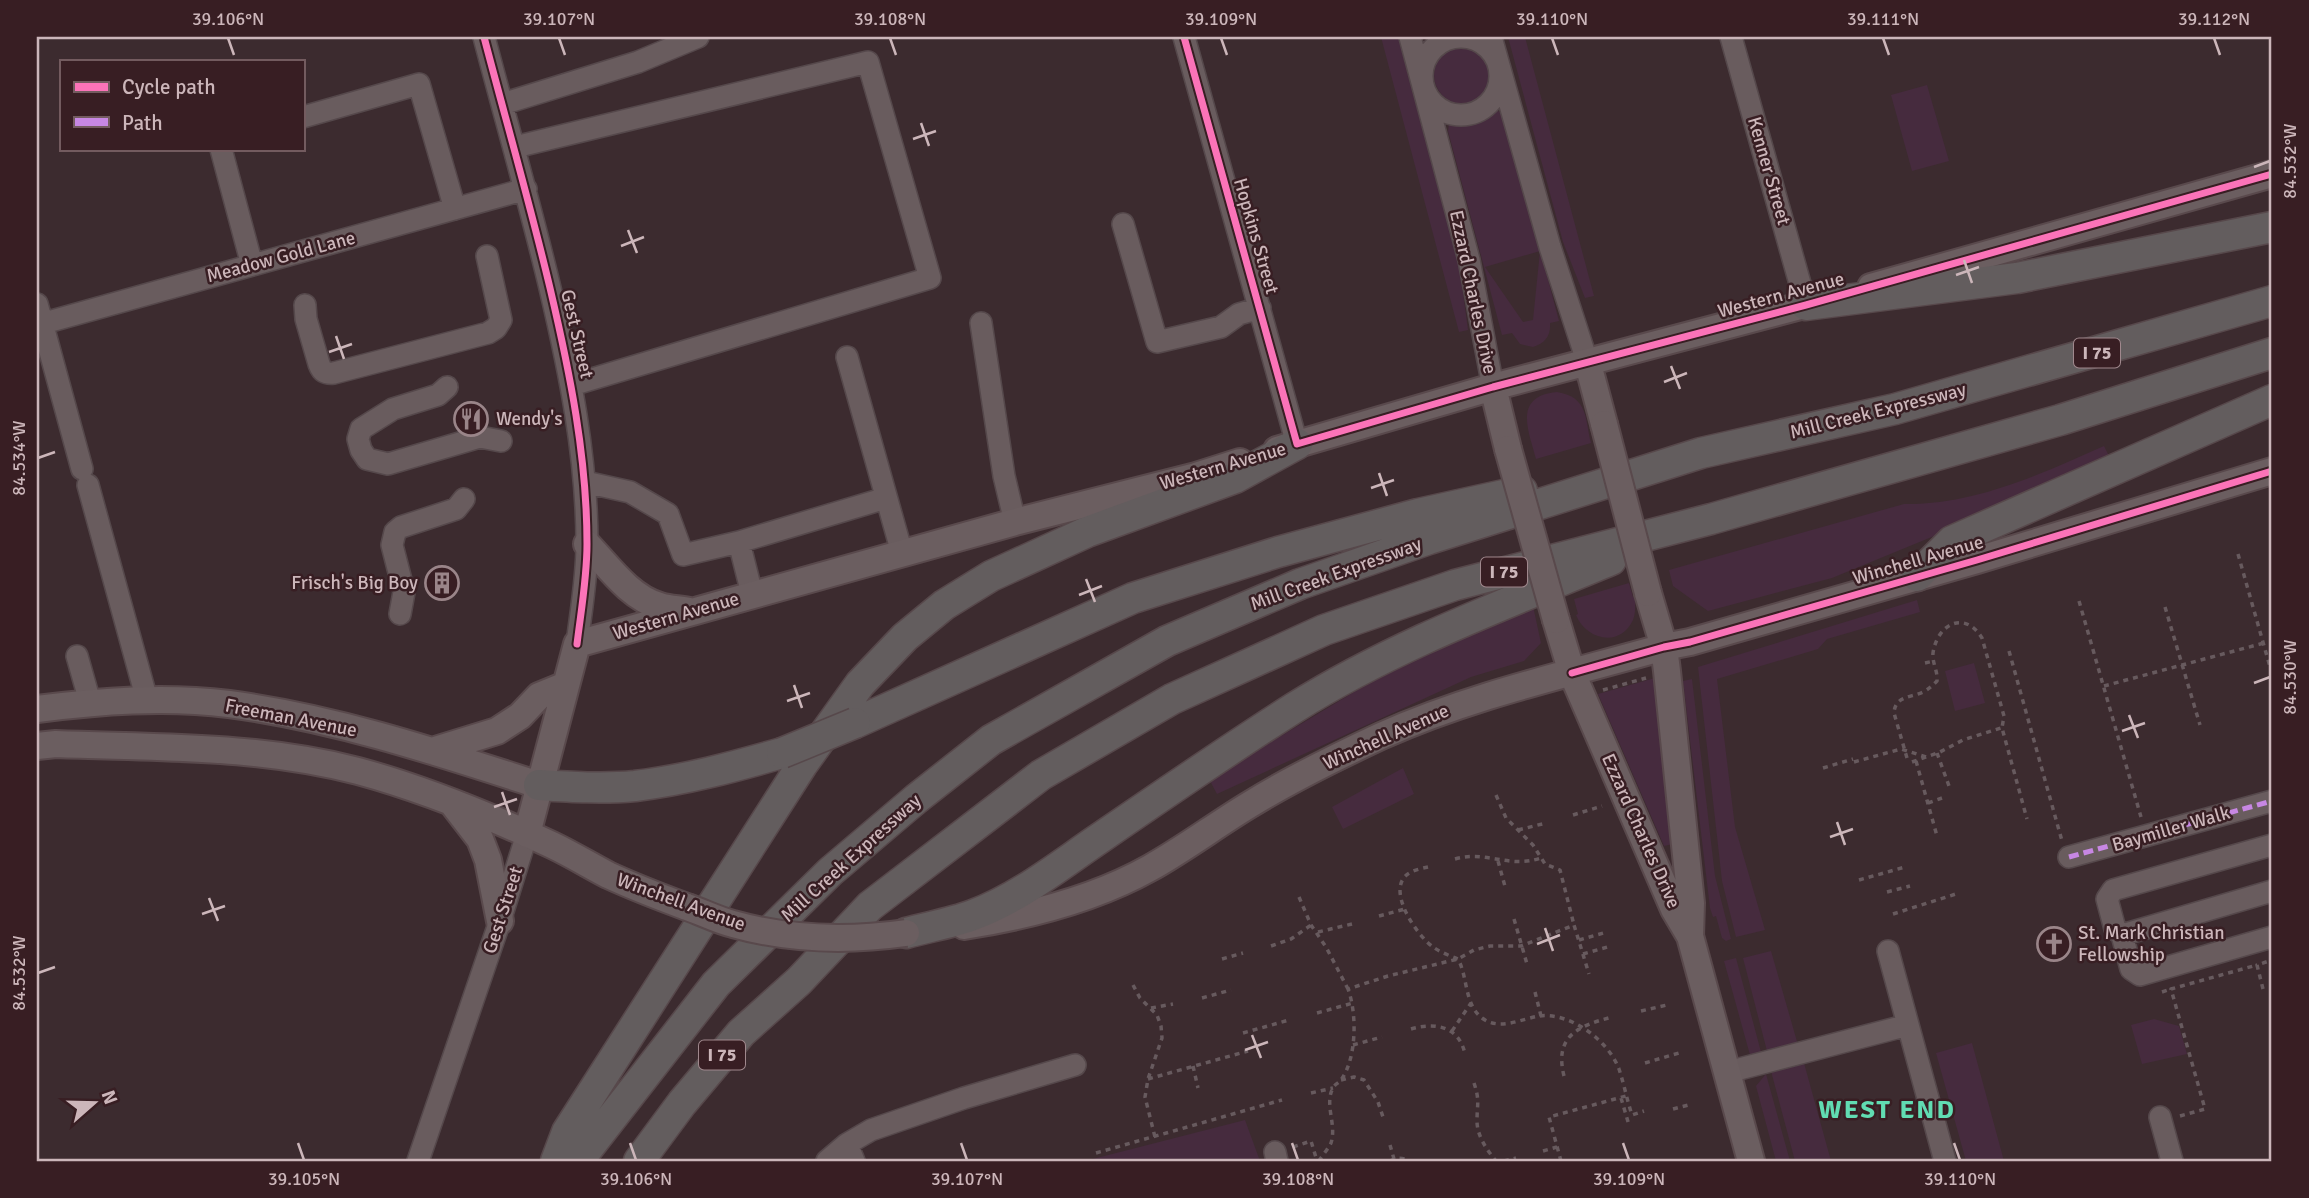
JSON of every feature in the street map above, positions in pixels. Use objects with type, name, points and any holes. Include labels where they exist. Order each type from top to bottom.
[{"type":"highway","points":[[1806,305],[2017,278],[2272,227]]},
{"type":"highway","name":"Mill Creek Expressway","points":[[578,1161],[716,984],[830,872],[991,740],[1167,641],[1300,584],[1429,539],[1701,453],[1895,410],[2272,301]]},
{"type":"highway","name":"I 75","points":[[639,1161],[682,1103],[741,1033],[799,981],[870,906],[1041,775],[1172,699],[1324,631],[1455,585],[1711,519],[2060,420],[2272,353]]},
{"type":"highway","points":[[1917,576],[1952,541],[2272,400]]},
{"type":"highway","points":[[556,1161],[567,1132],[802,765],[860,684],[905,637],[944,605],[991,576],[1087,531],[1235,478],[1297,444]]},
{"type":"highway","points":[[539,785],[604,787],[670,781],[782,753],[1133,598],[1278,552],[1418,514],[1701,453]]},
{"type":"highway","points":[[906,933],[973,915],[1016,893],[1296,707],[1372,665],[1443,629],[1711,519]]},
{"type":"main road","name":"Western Avenue","points":[[577,645],[1015,522],[1196,476],[1493,387],[1806,305],[2272,174]]},
{"type":"main road","name":"Ezzard Charles Drive","points":[[1588,364],[1664,647],[1691,903],[1690,936]]},
{"type":"main road","name":"Ezzard Charles Drive","points":[[1493,387],[1572,673],[1674,909],[1690,936],[1751,1161]]},
{"type":"main road","name":"Winchell Avenue","points":[[527,834],[608,875],[730,923],[779,934],[867,938],[1005,919],[1055,907],[1095,893],[1150,868],[1312,770],[1382,736],[1454,706],[1690,642],[2272,471]]},
{"type":"main road","points":[[587,544],[643,598],[660,606],[691,611]]},
{"type":"main road","name":"Gest Street","points":[[527,834],[577,645]]},
{"type":"main road","points":[[432,751],[497,731],[520,716],[540,696],[566,685]]},
{"type":"main road","name":"Freeman Avenue","points":[[37,709],[90,702],[147,700],[227,704],[292,714],[432,751],[539,785]]},
{"type":"main road","name":"Freeman Avenue","points":[[37,746],[56,744],[203,748],[281,756],[360,772],[452,803],[527,834]]},
{"type":"main road","points":[[452,803],[480,839],[488,860],[500,920]]},
{"type":"street","name":"Gest Street","points":[[484,37],[526,189],[572,385],[585,482],[587,544],[577,645]]},
{"type":"street","points":[[502,104],[638,62],[698,37]]},
{"type":"street","name":"Hopkins Street","points":[[1184,37],[1297,444]]},
{"type":"street","name":"Ezzard Charles Drive","points":[[1410,37],[1469,260],[1493,387]]},
{"type":"street","points":[[1464,37],[1477,40],[1495,57],[1499,68],[1499,87],[1494,99],[1474,114],[1450,114],[1431,102],[1424,90],[1422,79],[1426,58],[1439,44],[1449,39],[1464,37]]},
{"type":"street","name":"Ezzard Charles Drive","points":[[1491,37],[1550,247],[1588,364]]},
{"type":"street","name":"Kenner Street","points":[[1731,37],[1806,305]]},
{"type":"street","points":[[515,147],[868,62],[930,278],[572,385]]},
{"type":"street","points":[[304,117],[419,84],[455,209]]},
{"type":"street","points":[[220,150],[252,265]]},
{"type":"street","name":"Meadow Gold Lane","points":[[39,318],[252,265],[526,189]]},
{"type":"street","points":[[1123,224],[1157,342],[1221,327],[1239,314],[1260,308]]},
{"type":"street","points":[[304,306],[321,371],[326,374],[488,333],[496,328],[501,320],[487,256]]},
{"type":"street","points":[[39,318],[147,700]]},
{"type":"street","points":[[981,323],[1004,476],[1015,522]]},
{"type":"street","points":[[847,357],[902,553]]},
{"type":"street","points":[[447,387],[438,395],[393,409],[361,429],[358,439],[367,459],[388,464],[480,437],[500,441]]},
{"type":"street","points":[[585,482],[630,492],[668,514],[682,555],[739,542],[886,498]]},
{"type":"street","points":[[400,614],[404,592],[392,545],[395,532],[401,527],[456,509],[464,499]]},
{"type":"street","points":[[739,542],[752,594]]},
{"type":"street","points":[[77,656],[90,702]]},
{"type":"street","name":"Baymiller Walk","points":[[2070,858],[2272,801]]},
{"type":"street","name":"Gest Street","points":[[418,1161],[527,834]]},
{"type":"street","points":[[2272,845],[2113,890],[2106,899],[2115,929],[2122,935],[2131,969],[2140,975],[2272,937]]},
{"type":"street","points":[[2122,935],[2272,891]]},
{"type":"street","points":[[1888,951],[1945,1161]]},
{"type":"street","points":[[1728,1072],[1908,1025]]},
{"type":"street","points":[[827,1161],[851,1153],[871,1130],[964,1098],[1075,1065]]},
{"type":"street","points":[[2166,1118],[2172,1161]]},
{"type":"path","points":[[2238,554],[2272,674]]},
{"type":"path","points":[[2079,601],[2147,836]]},
{"type":"path","points":[[2165,607],[2200,725]]},
{"type":"path","points":[[1907,758],[1894,707],[1898,701],[1922,692],[1937,681],[1933,653],[1937,641],[1945,628],[1959,621],[1968,623],[1976,628],[1982,638],[2004,716],[2002,728],[2027,819]]},
{"type":"path","points":[[2104,687],[2264,643]]},
{"type":"path","points":[[2009,651],[2065,854],[2070,858]]},
{"type":"path","points":[[1925,663],[1934,661]]},
{"type":"path","points":[[1601,690],[1653,674]]},
{"type":"path","points":[[1937,836],[1914,762],[1963,740],[2002,728]]},
{"type":"path","points":[[1823,768],[1901,749],[1926,757]]},
{"type":"path","points":[[1937,753],[1949,786]]},
{"type":"path","points":[[1496,795],[1506,818],[1533,845],[1548,867],[1560,870],[1589,974]]},
{"type":"path","points":[[1927,803],[1942,798]]},
{"type":"path","points":[[1573,815],[1602,806]]},
{"type":"path","points":[[1518,830],[1546,823]]},
{"type":"path","points":[[1455,859],[1478,855],[1520,863],[1541,858]]},
{"type":"path","points":[[1498,860],[1506,890]]},
{"type":"path","points":[[1428,867],[1410,872],[1402,879],[1400,889],[1405,909],[1424,939],[1435,948],[1458,959],[1471,1003],[1483,1019],[1493,1023],[1521,1022],[1541,1016],[1555,1017],[1591,1034],[1611,1054],[1618,1067],[1629,1125]]},
{"type":"path","points":[[1859,880],[1905,867]]},
{"type":"path","points":[[1887,892],[1910,886]]},
{"type":"path","points":[[1893,914],[1959,893]]},
{"type":"path","points":[[1299,897],[1353,1003],[1353,1045],[1341,1080]]},
{"type":"path","points":[[1379,916],[1405,909]]},
{"type":"path","points":[[1514,919],[1527,964]]},
{"type":"path","points":[[1318,932],[1352,924]]},
{"type":"path","points":[[1271,946],[1291,939],[1311,925]]},
{"type":"path","points":[[1348,989],[1458,959],[1474,950],[1490,946],[1521,946],[1574,925]]},
{"type":"path","points":[[1579,940],[1608,932]]},
{"type":"path","points":[[1583,954],[1611,946]]},
{"type":"path","points":[[1222,959],[1243,953]]},
{"type":"path","points":[[2162,992],[2272,960]]},
{"type":"path","points":[[2257,965],[2263,989]]},
{"type":"path","points":[[1133,985],[1140,999],[1157,1015],[1162,1038],[1148,1079],[1145,1097],[1155,1137]]},
{"type":"path","points":[[2166,1118],[2205,1109],[2171,989]]},
{"type":"path","points":[[1202,998],[1231,990]]},
{"type":"path","points":[[1535,992],[1541,1016]]},
{"type":"path","points":[[1317,1013],[1353,1003]]},
{"type":"path","points":[[1452,1031],[1471,1003]]},
{"type":"path","points":[[1151,1008],[1173,1004]]},
{"type":"path","points":[[1640,1012],[1667,1005]]},
{"type":"path","points":[[1564,1076],[1561,1052],[1567,1040],[1580,1027],[1612,1017]]},
{"type":"path","points":[[1243,1033],[1289,1020]]},
{"type":"path","points":[[1411,1029],[1445,1027],[1461,1042],[1465,1054]]},
{"type":"path","points":[[1353,1045],[1382,1037]]},
{"type":"path","points":[[1148,1079],[1248,1051]]},
{"type":"path","points":[[1645,1063],[1679,1053]]},
{"type":"path","points":[[1193,1066],[1198,1088]]},
{"type":"path","points":[[1311,1093],[1333,1087],[1341,1080],[1354,1077],[1364,1080],[1378,1102],[1383,1116]]},
{"type":"path","points":[[1474,1083],[1479,1103],[1479,1134],[1496,1161]]},
{"type":"path","points":[[1318,1161],[1331,1143],[1333,1126],[1330,1105],[1333,1087]]},
{"type":"path","points":[[1561,1161],[1549,1117],[1624,1097]]},
{"type":"path","points":[[1624,1097],[1632,1115],[1644,1111]]},
{"type":"path","points":[[1096,1153],[1282,1100]]},
{"type":"path","points":[[1574,1104],[1575,1110]]},
{"type":"path","points":[[1674,1109],[1692,1104]]},
{"type":"path","points":[[1206,1116],[1208,1122]]},
{"type":"path","points":[[1276,1157],[1311,1141],[1318,1161]]},
{"type":"path","points":[[1390,1145],[1392,1160],[1403,1158],[1410,1161]]},
{"type":"path","points":[[1543,1151],[1557,1147]]},
{"type":"path","points":[[1504,1161],[1516,1158]]},
{"type":"shaded area","points":[[1381,37],[1398,37],[1460,270],[1468,330],[1459,332]]},
{"type":"shaded area","points":[[1508,37],[1525,37],[1594,296],[1585,298],[1563,242]]},
{"type":"shaded area","points":[[1457,46],[1469,46],[1484,54],[1492,69],[1492,81],[1484,96],[1469,104],[1457,104],[1442,96],[1434,81],[1434,69],[1442,54]]},
{"type":"shaded area","points":[[1927,85],[1949,161],[1912,171],[1891,95]]},
{"type":"shaded area","points":[[1495,110],[1504,113],[1559,321],[1550,323],[1546,338],[1533,347],[1520,344],[1512,333],[1502,335],[1448,131],[1449,124],[1453,121],[1475,121]],"holes":[[[1540,251],[1533,320],[1523,322],[1485,267]]]},
{"type":"shaded area","points":[[1557,392],[1575,399],[1580,404],[1591,443],[1536,459],[1528,427],[1529,408],[1534,400]]},
{"type":"shaded area","points":[[2104,446],[2109,456],[1956,527],[1832,578],[1708,611],[1673,586],[1669,570],[1904,504],[1956,499],[2007,486]]},
{"type":"shaded area","points":[[1629,583],[1635,597],[1633,620],[1620,635],[1595,635],[1581,624],[1576,615],[1578,614],[1574,599]]},
{"type":"shaded area","points":[[1917,600],[1920,612],[1827,639],[1818,649],[1717,679],[1735,827],[1765,930],[1736,937],[1722,881],[1698,667]]},
{"type":"shaded area","points":[[1533,606],[1541,643],[1524,661],[1471,677],[1217,794],[1209,779],[1404,662]]},
{"type":"shaded area","points":[[1974,663],[1985,703],[1955,711],[1945,671]]},
{"type":"shaded area","points":[[1655,678],[1673,844],[1664,846],[1598,694]]},
{"type":"shaded area","points":[[1692,679],[1715,876],[1731,939],[1726,941],[1722,938],[1716,916],[1713,917],[1710,908],[1683,681]]},
{"type":"shaded area","points":[[1403,768],[1414,794],[1343,829],[1332,807]]},
{"type":"shaded area","points":[[1771,951],[1798,1045],[1767,1051],[1743,958]]},
{"type":"shaded area","points":[[1736,958],[1761,1052],[1750,1055],[1724,961]]},
{"type":"shaded area","points":[[2154,1019],[2179,1026],[2187,1054],[2142,1064],[2131,1025]]},
{"type":"shaded area","points":[[1972,1043],[2004,1161],[1966,1161],[1936,1053]]},
{"type":"shaded area","points":[[1804,1063],[1831,1161],[1795,1161],[1771,1071]]},
{"type":"shaded area","points":[[1766,1074],[1790,1161],[1776,1161],[1756,1086]]},
{"type":"shaded area","points":[[1245,1120],[1260,1161],[1085,1161]]},
{"type":"marked path","points":[[2069,857],[2272,801]]},
{"type":"cycle path","points":[[484,37],[550,288],[581,447],[587,544],[577,644]]},
{"type":"cycle path","points":[[1184,37],[1297,444],[1493,387],[1806,305],[2272,174]]},
{"type":"cycle path","points":[[1572,673],[1977,560],[2272,471]]},
{"type":"place","name":"Wendy's","points":[[471,419]]},
{"type":"place","name":"Frisch's Big Boy","points":[[442,583]]},
{"type":"place","name":"St. Mark Christian Fellowship","points":[[2054,944]]},
{"type":"district","name":"WEST END","points":[[1887,1110]]}]
